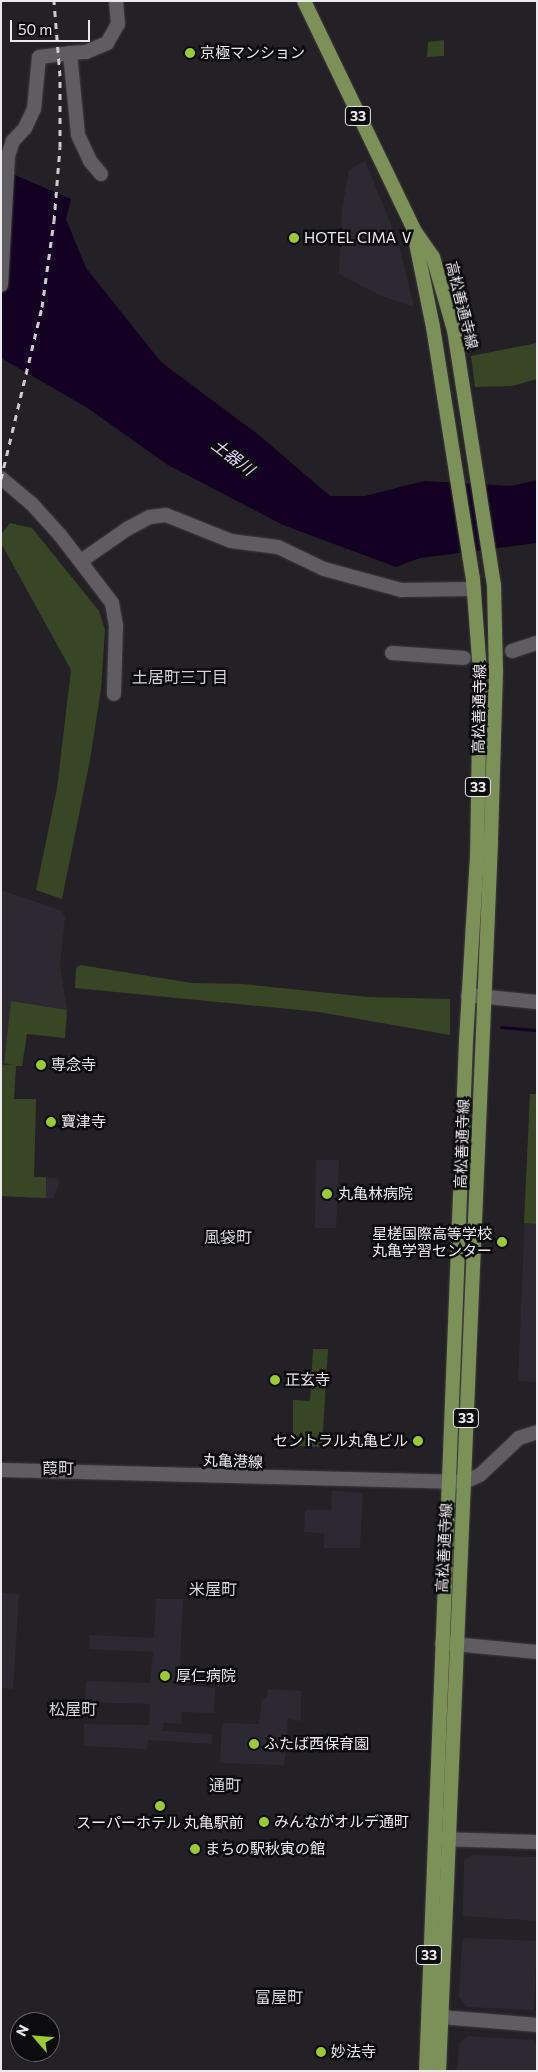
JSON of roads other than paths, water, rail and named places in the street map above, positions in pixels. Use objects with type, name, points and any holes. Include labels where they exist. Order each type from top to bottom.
[{"type":"main road","name":"高松善通寺線","points":[[304,1],[414,230],[433,257],[455,340],[493,574],[496,678],[483,997],[449,1645],[434,1839],[426,2071]]},
{"type":"main road","name":"高松善通寺線","points":[[414,230],[436,347],[473,584],[480,672],[477,856],[468,995],[457,1482]]},
{"type":"main road","name":"高松善通寺線","points":[[439,2071],[449,1839],[449,1645]]},
{"type":"street","points":[[1,286],[8,156],[13,141],[25,128],[34,109],[39,57],[86,52],[107,44],[118,24],[116,1]]},
{"type":"street","points":[[70,53],[78,135],[90,161],[101,174]]},
{"type":"street","points":[[1,478],[31,503],[81,561],[112,603],[116,625],[114,694]]},
{"type":"street","points":[[81,561],[127,528],[150,517],[166,515],[231,541],[278,547],[324,569],[401,590],[473,584]]},
{"type":"street","points":[[512,651],[537,643]]},
{"type":"street","points":[[392,653],[464,658]]},
{"type":"street","points":[[468,995],[537,1002]]},
{"type":"street","points":[[457,1482],[480,1475],[518,1438],[537,1432]]},
{"type":"street","name":"丸亀港線","points":[[1,1470],[457,1482]]},
{"type":"street","points":[[449,1645],[537,1652]]},
{"type":"street","points":[[434,1839],[537,1842]]},
{"type":"street","points":[[427,2016],[537,2025]]},
{"type":"water","name":"土器川","points":[[1,169],[71,199],[66,219],[86,268],[161,362],[260,436],[330,496],[365,496],[424,481],[512,486],[537,480],[537,543],[420,558],[396,567],[283,525],[168,465],[86,407],[1,358]]},
{"type":"waterway","points":[[501,1027],[537,1030]]},
{"type":"railway","points":[[1,479],[42,307],[54,221],[60,147],[60,76],[54,1]]},
{"type":"place","name":"京極マンション","points":[[190,53]]},
{"type":"place","name":"HOTEL CIMA Ⅴ","points":[[294,238]]},
{"type":"place","name":"専念寺","points":[[41,1065]]},
{"type":"place","name":"寶津寺","points":[[51,1122]]},
{"type":"place","name":"丸亀林病院","points":[[327,1194]]},
{"type":"place","name":"星槎国際高等学校 丸亀学習センター","points":[[502,1242]]},
{"type":"place","name":"正玄寺","points":[[275,1380]]},
{"type":"place","name":"セントラル丸亀ビル","points":[[418,1441]]},
{"type":"place","name":"厚仁病院","points":[[165,1676]]},
{"type":"place","name":"ふたば西保育園","points":[[254,1744]]},
{"type":"place","name":"スーパーホテル 丸亀駅前","points":[[160,1806]]},
{"type":"place","name":"みんながオルデ通町","points":[[264,1822]]},
{"type":"place","name":"まちの駅秋寅の館","points":[[195,1849]]},
{"type":"place","name":"妙法寺","points":[[321,2052]]},
{"type":"district","name":"土居町三丁目","points":[[180,677]]},
{"type":"district","name":"風袋町","points":[[228,1237]]},
{"type":"district","name":"葭町","points":[[58,1468]]},
{"type":"district","name":"米屋町","points":[[213,1589]]},
{"type":"district","name":"松屋町","points":[[73,1709]]},
{"type":"district","name":"通町","points":[[225,1785]]},
{"type":"district","name":"富屋町","points":[[279,1997]]}]
